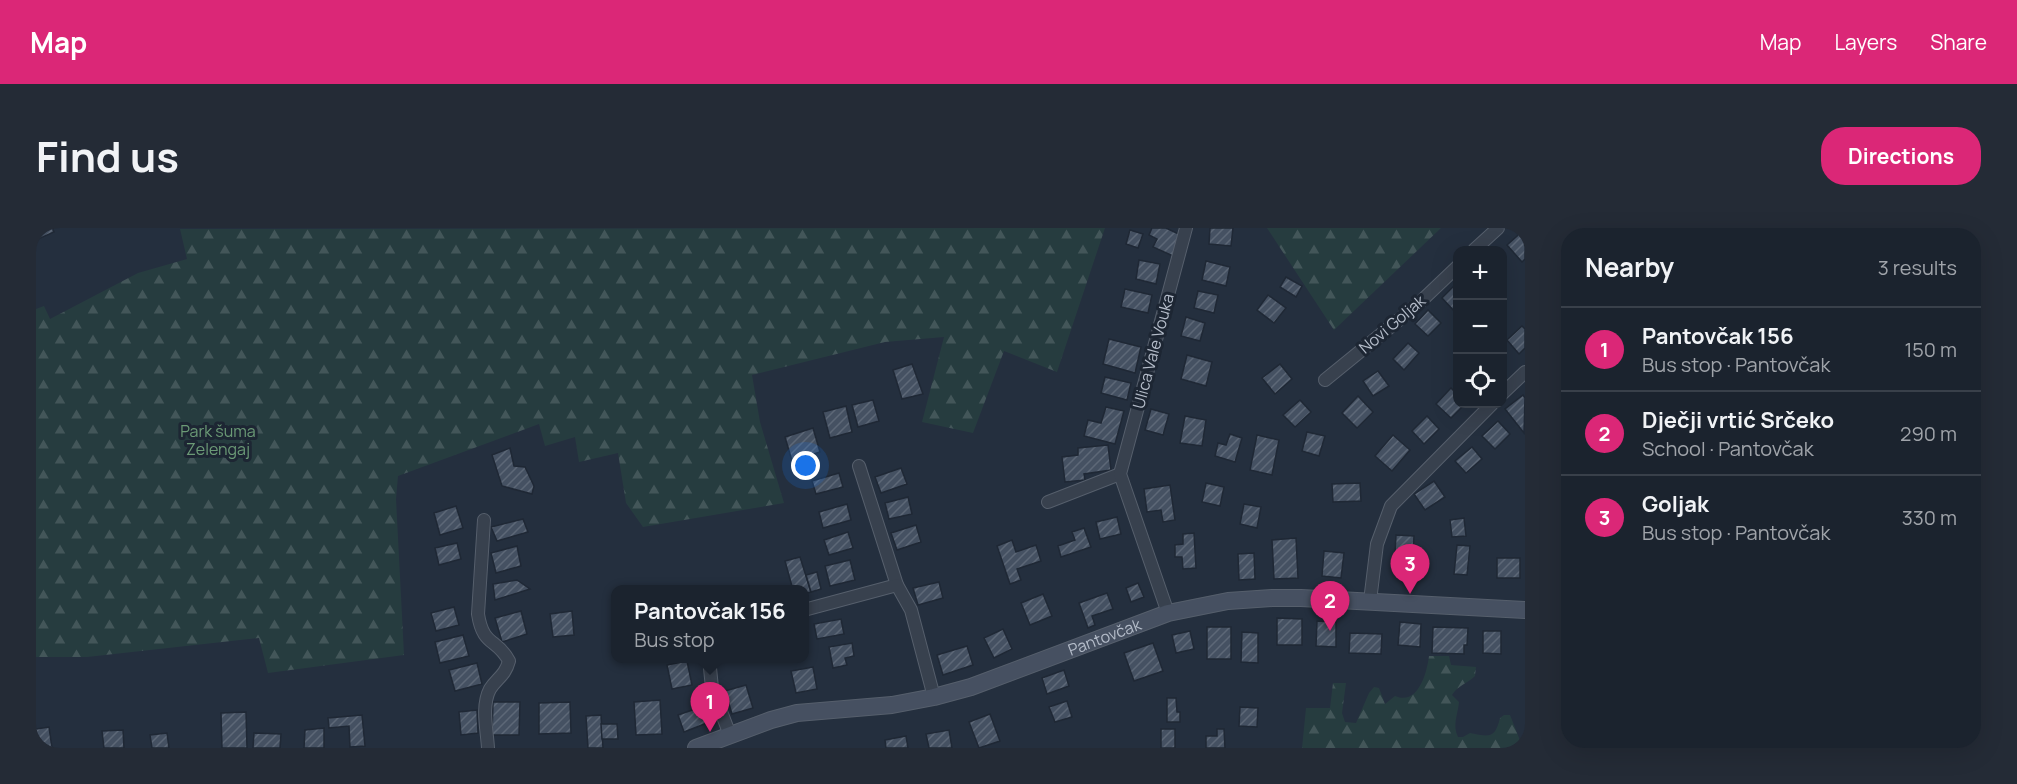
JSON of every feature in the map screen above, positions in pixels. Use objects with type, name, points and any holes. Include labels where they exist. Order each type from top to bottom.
[{"type":"main road","name":"Pantovčak","points":[[696,748],[771,720],[797,713],[891,705],[971,687],[1168,613],[1228,601],[1272,598],[1525,610]]},
{"type":"street","name":"Ulica Vale Vouka","points":[[1120,474],[1186,228]]},
{"type":"street","points":[[1478,246],[1498,228]]},
{"type":"street","name":"Novi Goljak","points":[[1325,380],[1417,305],[1453,271]]},
{"type":"street","points":[[1507,390],[1525,372]]},
{"type":"street","points":[[1370,601],[1377,544],[1391,506],[1488,408]]},
{"type":"street","points":[[859,466],[897,585],[911,610],[934,697]]},
{"type":"street","points":[[1048,502],[1120,474],[1168,613]]},
{"type":"street","points":[[484,520],[478,614],[480,628],[486,638],[504,653],[508,661],[506,671],[491,688],[486,702],[488,748]]},
{"type":"street","points":[[809,609],[897,585]]},
{"type":"street","points":[[710,663],[712,688],[730,735]]},
{"type":"green space","name":"Park šuma Zelengaj","points":[[1105,228],[1057,372],[1004,351],[973,433],[922,422],[944,337],[885,342],[752,375],[760,422],[784,503],[643,527],[626,503],[618,453],[579,462],[575,437],[545,446],[539,424],[398,476],[396,499],[404,655],[268,673],[259,638],[87,657],[36,657],[36,309],[44,306],[50,319],[138,273],[187,259],[180,229]]},
{"type":"green space","points":[[1267,228],[1441,228],[1334,330]]},
{"type":"green space","points":[[1429,656],[1449,656],[1451,665],[1476,667],[1475,676],[1452,695],[1459,702],[1455,724],[1458,737],[1470,733],[1490,735],[1496,730],[1500,718],[1510,715],[1523,748],[1302,748],[1306,708],[1330,708],[1333,683],[1346,683],[1342,713],[1345,722],[1356,723],[1374,687],[1379,688],[1385,704],[1395,696],[1403,698],[1415,692],[1423,679]]},
{"type":"building","points":[[36,228],[52,228],[54,232],[36,240]]},
{"type":"building","points":[[1152,228],[1166,228],[1183,236],[1173,256],[1153,247],[1157,239],[1149,235]]},
{"type":"building","points":[[1210,228],[1233,228],[1231,246],[1209,244]]},
{"type":"building","points":[[1525,229],[1525,259],[1522,262],[1507,245]]},
{"type":"building","points":[[1130,230],[1143,234],[1138,248],[1126,244]]},
{"type":"building","points":[[1139,260],[1160,264],[1156,284],[1136,279]]},
{"type":"building","points":[[1206,261],[1230,267],[1226,286],[1202,280]]},
{"type":"building","points":[[1286,277],[1302,286],[1296,297],[1280,287]]},
{"type":"building","points":[[1453,287],[1453,310],[1442,298]]},
{"type":"building","points":[[1125,289],[1152,295],[1148,313],[1121,307]]},
{"type":"building","points":[[1198,291],[1218,295],[1214,313],[1194,308]]},
{"type":"building","points":[[1268,295],[1286,308],[1274,323],[1257,310]]},
{"type":"building","points":[[1428,310],[1441,323],[1428,336],[1415,324]]},
{"type":"building","points":[[1186,317],[1205,323],[1200,341],[1181,336]]},
{"type":"building","points":[[1522,326],[1525,329],[1525,348],[1519,354],[1507,340]]},
{"type":"building","points":[[1109,339],[1141,347],[1135,373],[1103,364]]},
{"type":"building","points":[[1408,343],[1419,353],[1404,370],[1393,359]]},
{"type":"building","points":[[1187,355],[1212,362],[1206,386],[1181,379]]},
{"type":"building","points":[[912,364],[923,394],[902,399],[893,370]]},
{"type":"building","points":[[1280,364],[1292,379],[1275,394],[1262,378]]},
{"type":"building","points":[[1378,371],[1389,386],[1373,396],[1363,381]]},
{"type":"building","points":[[1105,377],[1131,383],[1127,400],[1101,393]]},
{"type":"building","points":[[1451,388],[1453,408],[1461,408],[1451,418],[1436,404]]},
{"type":"building","points":[[1523,395],[1525,398],[1524,433],[1505,409]]},
{"type":"building","points":[[1358,396],[1373,412],[1357,428],[1342,413]]},
{"type":"building","points":[[873,400],[879,421],[858,427],[852,405]]},
{"type":"building","points":[[1300,400],[1311,412],[1295,427],[1283,415]]},
{"type":"building","points":[[846,406],[852,432],[830,438],[823,412]]},
{"type":"building","points":[[1106,407],[1124,411],[1115,444],[1084,436],[1088,420],[1101,423]]},
{"type":"building","points":[[1151,409],[1169,414],[1163,435],[1145,430]]},
{"type":"building","points":[[1185,416],[1206,420],[1202,446],[1180,443]]},
{"type":"building","points":[[1427,416],[1439,429],[1424,444],[1412,431]]},
{"type":"building","points":[[1498,421],[1510,434],[1495,449],[1482,436]]},
{"type":"building","points":[[813,428],[820,452],[792,461],[785,437]]},
{"type":"building","points":[[1307,432],[1325,436],[1319,456],[1302,451]]},
{"type":"building","points":[[1230,434],[1242,438],[1235,462],[1215,456],[1218,443],[1226,445]]},
{"type":"building","points":[[1257,435],[1279,440],[1272,475],[1250,470]]},
{"type":"building","points":[[1393,435],[1410,450],[1392,471],[1375,456]]},
{"type":"building","points":[[1108,445],[1111,470],[1084,474],[1085,480],[1065,482],[1062,457],[1078,455],[1078,448]]},
{"type":"building","points":[[1472,447],[1482,459],[1466,473],[1455,461]]},
{"type":"building","points":[[510,448],[514,466],[525,467],[534,486],[532,494],[502,486],[492,455]]},
{"type":"building","points":[[901,468],[907,484],[881,493],[875,477]]},
{"type":"building","points":[[839,473],[843,487],[816,494],[812,481]]},
{"type":"building","points":[[1434,481],[1445,497],[1425,510],[1414,494]]},
{"type":"building","points":[[1206,483],[1224,487],[1220,506],[1202,502]]},
{"type":"building","points":[[1360,483],[1361,501],[1333,502],[1332,484]]},
{"type":"building","points":[[1170,485],[1175,520],[1163,522],[1161,510],[1147,512],[1144,489]]},
{"type":"building","points":[[908,497],[912,514],[889,519],[885,503]]},
{"type":"building","points":[[847,504],[851,520],[823,528],[819,512]]},
{"type":"building","points":[[1244,504],[1261,507],[1257,528],[1240,524]]},
{"type":"building","points":[[456,506],[463,528],[440,535],[434,513]]},
{"type":"building","points":[[1117,517],[1121,534],[1100,539],[1096,522]]},
{"type":"building","points":[[1464,518],[1466,536],[1452,537],[1450,520]]},
{"type":"building","points":[[523,519],[528,532],[497,541],[491,527]]},
{"type":"building","points":[[916,525],[921,542],[897,550],[891,533]]},
{"type":"building","points":[[1084,528],[1091,547],[1061,557],[1058,546],[1075,540],[1072,532]]},
{"type":"building","points":[[848,532],[853,548],[829,555],[824,540]]},
{"type":"building","points":[[1194,533],[1196,568],[1183,569],[1182,557],[1175,557],[1175,545],[1183,544],[1183,534]]},
{"type":"building","points":[[1396,535],[1414,536],[1412,571],[1394,570]]},
{"type":"building","points":[[1296,538],[1298,578],[1274,579],[1272,540]]},
{"type":"building","points":[[1012,540],[1016,552],[1036,545],[1041,561],[1017,569],[1021,580],[1010,584],[997,546]]},
{"type":"building","points":[[457,543],[461,559],[439,565],[435,548]]},
{"type":"building","points":[[1457,545],[1470,546],[1467,575],[1454,574]]},
{"type":"building","points":[[517,546],[521,566],[496,573],[491,553]]},
{"type":"building","points":[[1324,551],[1344,553],[1341,578],[1322,576]]},
{"type":"building","points":[[1254,553],[1255,579],[1239,580],[1238,554]]},
{"type":"building","points":[[800,557],[809,585],[792,585],[785,561]]},
{"type":"building","points":[[1497,558],[1520,558],[1520,578],[1497,578]]},
{"type":"building","points":[[850,560],[855,580],[830,586],[825,566]]},
{"type":"building","points":[[817,572],[821,589],[811,592],[806,575]]},
{"type":"building","points":[[517,580],[530,589],[495,600],[493,584]]},
{"type":"building","points":[[939,582],[943,598],[918,605],[913,588]]},
{"type":"building","points":[[1138,583],[1144,597],[1131,602],[1126,588]]},
{"type":"building","points":[[1107,593],[1113,609],[1092,616],[1095,625],[1088,628],[1079,603]]},
{"type":"building","points":[[1043,594],[1052,616],[1030,625],[1021,603]]},
{"type":"building","points":[[454,607],[459,625],[436,631],[431,613]]},
{"type":"building","points":[[521,611],[527,634],[502,642],[495,618]]},
{"type":"building","points":[[572,611],[574,635],[553,637],[550,614]]},
{"type":"building","points":[[1277,618],[1302,619],[1302,645],[1277,645]]},
{"type":"building","points":[[841,619],[844,634],[817,639],[814,624]]},
{"type":"building","points":[[1317,621],[1336,622],[1336,647],[1316,646]]},
{"type":"building","points":[[1400,622],[1421,624],[1420,647],[1398,645]]},
{"type":"building","points":[[1207,627],[1231,627],[1231,659],[1207,659]]},
{"type":"building","points":[[1433,627],[1468,628],[1464,654],[1432,653]]},
{"type":"building","points":[[1003,629],[1012,649],[994,658],[984,638]]},
{"type":"building","points":[[1190,631],[1194,649],[1176,653],[1172,635]]},
{"type":"building","points":[[1483,631],[1501,631],[1501,654],[1483,653]]},
{"type":"building","points":[[1242,632],[1258,633],[1258,663],[1241,662]]},
{"type":"building","points":[[1350,633],[1382,634],[1381,654],[1349,653]]},
{"type":"building","points":[[463,635],[469,656],[440,663],[435,642]]},
{"type":"building","points":[[852,643],[854,656],[845,658],[847,665],[833,668],[829,647]]},
{"type":"building","points":[[1153,643],[1163,671],[1134,681],[1124,653]]},
{"type":"building","points":[[967,646],[973,665],[943,675],[937,655]]},
{"type":"building","points":[[477,663],[482,684],[455,691],[449,670]]},
{"type":"building","points":[[687,663],[692,685],[672,689],[667,665]]},
{"type":"building","points":[[813,667],[817,689],[796,693],[791,671]]},
{"type":"building","points":[[1064,670],[1069,686],[1047,694],[1042,678]]},
{"type":"building","points":[[746,685],[753,708],[732,714],[725,691]]},
{"type":"building","points":[[1167,698],[1176,698],[1180,722],[1167,722]]},
{"type":"building","points":[[660,700],[662,734],[636,735],[634,702]]},
{"type":"building","points":[[1067,701],[1072,717],[1055,722],[1049,707]]},
{"type":"building","points":[[493,702],[520,702],[519,735],[492,735]]},
{"type":"building","points":[[570,702],[571,733],[539,734],[539,703]]},
{"type":"building","points":[[701,707],[707,723],[684,732],[678,715]]},
{"type":"building","points":[[1240,707],[1258,708],[1257,727],[1239,726]]},
{"type":"building","points":[[477,710],[478,733],[461,735],[459,712]]},
{"type":"building","points":[[246,712],[247,748],[222,748],[221,713]]},
{"type":"building","points":[[990,714],[1000,741],[979,748],[969,722]]},
{"type":"building","points":[[362,715],[365,746],[350,747],[349,726],[329,728],[328,718]]},
{"type":"building","points":[[601,715],[603,748],[588,748],[586,716]]},
{"type":"building","points":[[601,724],[617,724],[618,739],[602,739]]},
{"type":"building","points":[[49,727],[52,748],[36,748],[36,729]]},
{"type":"building","points":[[324,728],[324,748],[304,748],[305,730]]},
{"type":"building","points":[[1161,729],[1175,729],[1175,748],[1161,748]]},
{"type":"building","points":[[1217,729],[1224,729],[1225,748],[1206,748],[1206,736],[1217,736]]},
{"type":"building","points":[[123,730],[124,748],[104,748],[102,731]]},
{"type":"building","points":[[949,730],[952,748],[929,748],[926,734]]},
{"type":"building","points":[[167,733],[169,748],[152,748],[150,735]]},
{"type":"building","points":[[254,733],[281,734],[280,748],[253,748]]},
{"type":"building","points":[[906,736],[908,748],[886,748],[885,740]]},
{"type":"place","name":"Goljak","points":[[1410,594]]},
{"type":"place","name":"Dječji vrtić Srčeko","points":[[1330,631]]},
{"type":"place","name":"Pantovčak 156","points":[[710,732]]}]
